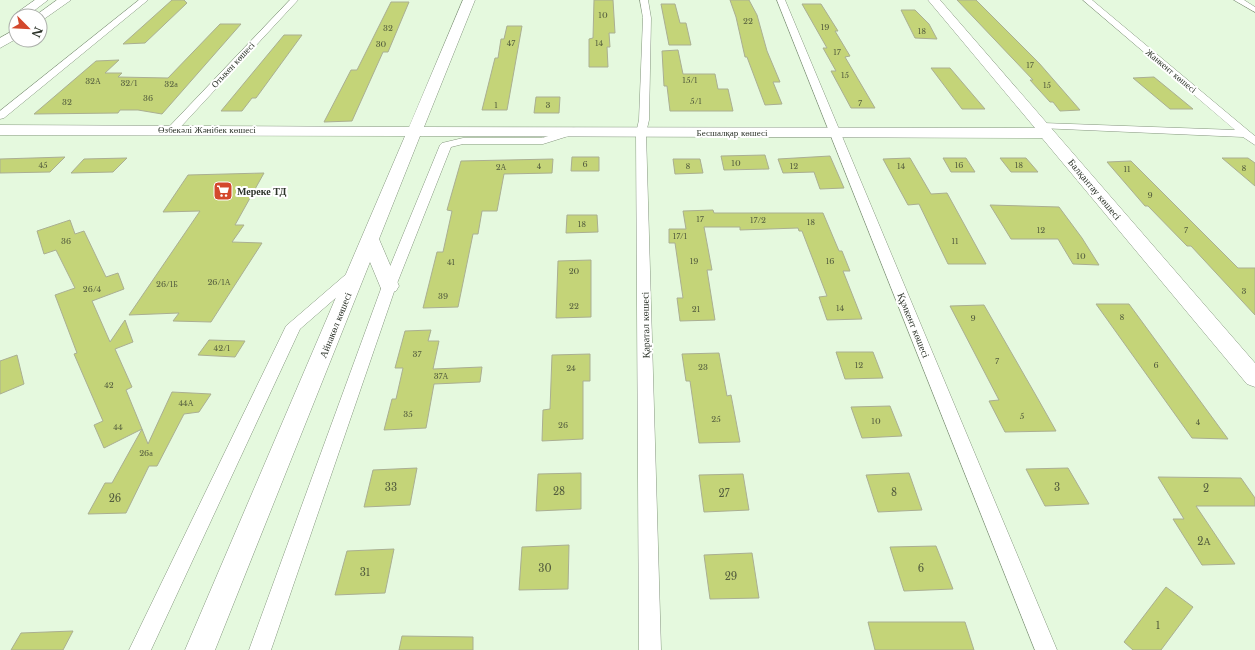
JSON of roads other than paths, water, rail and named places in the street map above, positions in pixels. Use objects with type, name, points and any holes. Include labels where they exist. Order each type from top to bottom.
[{"type":"street","points":[[30,8],[42,0]]},
{"type":"street","points":[[48,12],[65,0]]},
{"type":"street","points":[[0,116],[144,0]]},
{"type":"street","name":"Отыкен көшесі","points":[[172,130],[294,0]]},
{"type":"street","name":"Айнакөл көшесі","points":[[200,650],[469,0]]},
{"type":"street","name":"Қаратал көшесі","points":[[644,0],[647,18],[644,120],[641,133],[650,650]]},
{"type":"street","name":"Құмкент көшесі","points":[[781,0],[1046,650]]},
{"type":"street","name":"Балқантау көшесі","points":[[934,0],[1046,130],[1255,378]]},
{"type":"street","name":"Жанкент көшесі","points":[[1087,0],[1255,142]]},
{"type":"street","points":[[1238,0],[1255,10]]},
{"type":"street","name":"Өзбекәлі Жәнібек көшесі","points":[[0,130],[415,131]]},
{"type":"street","points":[[1046,130],[1246,134]]},
{"type":"street","name":"Бесшалқар көшесі","points":[[415,131],[574,131],[641,133],[1046,130]]},
{"type":"street","points":[[260,650],[389,286],[446,145],[463,141],[543,140],[574,131]]},
{"type":"street","points":[[370,238],[389,286]]},
{"type":"street","points":[[140,650],[294,326],[356,273]]},
{"type":"place","name":"Мереке ТД","points":[[223,191]]}]
